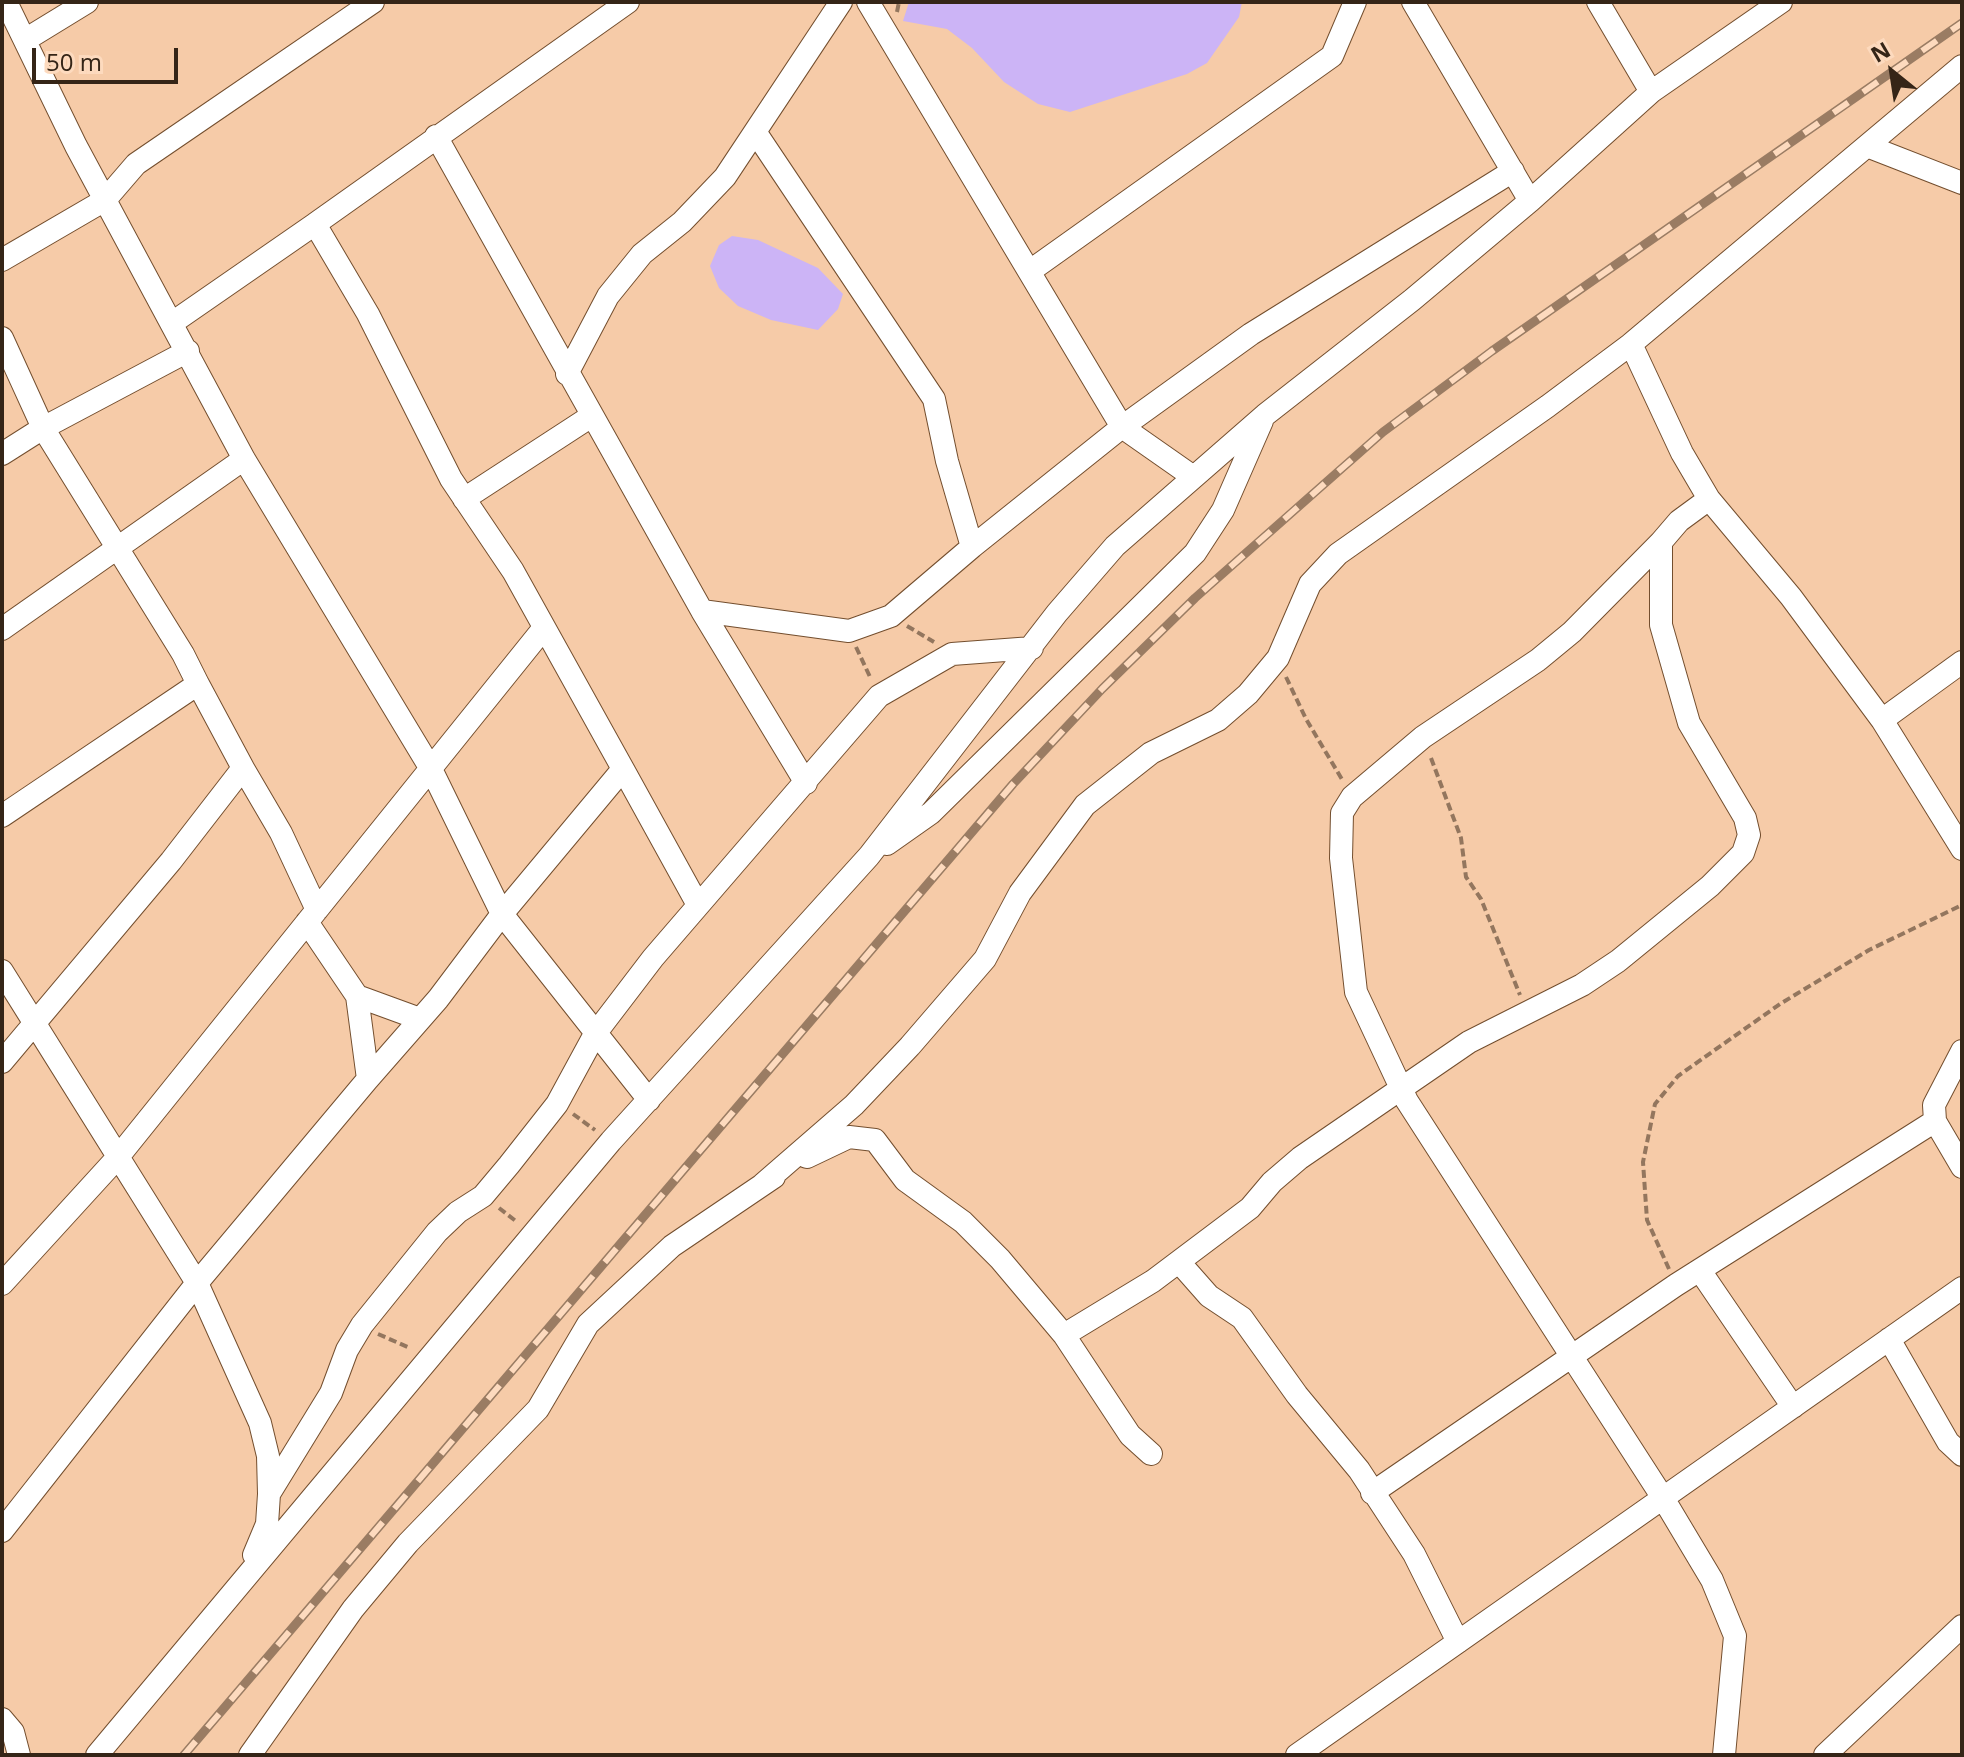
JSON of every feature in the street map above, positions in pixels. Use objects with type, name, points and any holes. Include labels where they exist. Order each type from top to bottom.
[{"type":"street","points":[[6,2],[105,200],[244,459],[431,769],[502,914],[649,1100]]},
{"type":"street","points":[[25,40],[87,2]]},
{"type":"street","points":[[2,260],[105,200],[136,164],[373,2]]},
{"type":"street","points":[[172,323],[628,2]]},
{"type":"street","points":[[567,374],[608,296],[624,274],[725,177],[841,2]]},
{"type":"street","points":[[868,2],[1122,427],[1192,476]]},
{"type":"street","points":[[1030,271],[1332,56],[1355,2]]},
{"type":"street","points":[[1413,2],[1530,201]]},
{"type":"street","points":[[1598,2],[1651,92]]},
{"type":"street","points":[[97,1755],[611,1141],[869,856],[1115,546],[1265,415],[1412,300],[1530,201],[1651,92],[1781,2]]},
{"type":"street","points":[[763,1184],[854,1105],[985,959],[1020,893],[1085,805],[1151,753],[1218,720],[1248,694],[1278,658],[1310,584],[1338,554],[1631,344],[1962,66]]},
{"type":"street","points":[[756,133],[934,399],[947,461],[972,547]]},
{"type":"street","points":[[436,136],[590,417],[806,783]]},
{"type":"street","points":[[1867,146],[1962,183]]},
{"type":"street","points":[[702,611],[849,631],[891,616],[1122,427],[1251,334],[1513,171]]},
{"type":"street","points":[[315,224],[368,314],[464,499],[513,571],[698,905]]},
{"type":"street","points":[[2,338],[43,428],[183,654],[281,833],[312,916],[357,996],[368,1079]]},
{"type":"street","points":[[1631,344],[1682,453],[1709,499],[1791,597],[1882,720],[1962,849]]},
{"type":"street","points":[[2,454],[43,428],[188,351]]},
{"type":"street","points":[[869,856],[931,813],[1195,553],[1223,510],[1265,415]]},
{"type":"street","points":[[464,499],[590,417]]},
{"type":"street","points":[[2,629],[244,459]]},
{"type":"street","points":[[1709,499],[1679,521],[1550,651],[1423,737],[1352,797],[1342,813],[1341,858],[1356,992],[1402,1091],[1663,1498],[1712,1580],[1735,1636],[1724,1755]]},
{"type":"street","points":[[1064,1335],[1179,1262],[1250,1208],[1300,1158],[1402,1091],[1469,1042],[1582,985],[1618,961],[1743,853],[1749,835],[1745,818],[1689,723],[1661,625],[1661,542]]},
{"type":"street","points":[[2,1284],[118,1157],[543,629]]},
{"type":"street","points":[[269,1494],[331,1393],[347,1350],[362,1325],[437,1232],[483,1196],[557,1104],[595,1034],[698,905],[879,696],[952,654],[1032,648]]},
{"type":"street","points":[[1882,720],[1962,662]]},
{"type":"street","points":[[2,816],[70,767],[198,684]]},
{"type":"street","points":[[2,1062],[243,768]]},
{"type":"street","points":[[2,1531],[197,1283],[420,1019],[502,914],[623,769]]},
{"type":"street","points":[[2,971],[197,1283],[260,1423],[268,1456],[267,1524],[246,1575]]},
{"type":"street","points":[[357,996],[420,1019]]},
{"type":"street","points":[[1962,1051],[1934,1105],[1935,1121],[1962,1167]]},
{"type":"street","points":[[1372,1493],[1676,1285],[1935,1121]]},
{"type":"street","points":[[250,1755],[353,1609],[408,1543],[538,1409],[588,1324],[672,1246],[763,1184],[844,1139],[862,1137],[875,1140],[905,1180],[963,1222],[1000,1259],[1064,1335],[1130,1435],[1151,1454]]},
{"type":"street","points":[[1179,1262],[1209,1296],[1242,1318],[1372,1493],[1414,1554],[1458,1642]]},
{"type":"street","points":[[1701,1272],[1793,1407]]},
{"type":"street","points":[[1297,1755],[1962,1288]]},
{"type":"street","points":[[1889,1339],[1948,1442],[1962,1455]]},
{"type":"street","points":[[1825,1755],[1962,1626]]},
{"type":"street","points":[[2,1719],[13,1732],[19,1755]]},
{"type":"path","points":[[891,616],[952,654]]},
{"type":"path","points":[[849,631],[879,696]]},
{"type":"path","points":[[1278,658],[1306,719],[1352,797]]},
{"type":"path","points":[[1423,737],[1461,838],[1466,877],[1481,899],[1527,1013]]},
{"type":"path","points":[[1676,1285],[1647,1220],[1643,1162],[1655,1104],[1678,1076],[1780,1004],[1869,950],[1962,905]]},
{"type":"path","points":[[557,1104],[611,1141]]},
{"type":"path","points":[[483,1196],[532,1234]]},
{"type":"path","points":[[362,1325],[430,1356]]},
{"type":"shaded area","points":[[909,2],[1242,2],[1239,17],[1207,63],[1187,74],[1070,112],[1038,104],[1004,82],[972,48],[947,29],[903,21]]},
{"type":"shaded area","points":[[732,236],[758,240],[818,268],[843,294],[838,309],[818,330],[771,320],[738,306],[719,288],[710,266],[719,245]]},
{"type":"railway","points":[[184,1755],[1013,784],[1102,689],[1195,598],[1383,432],[1492,351],[1962,23]]}]
